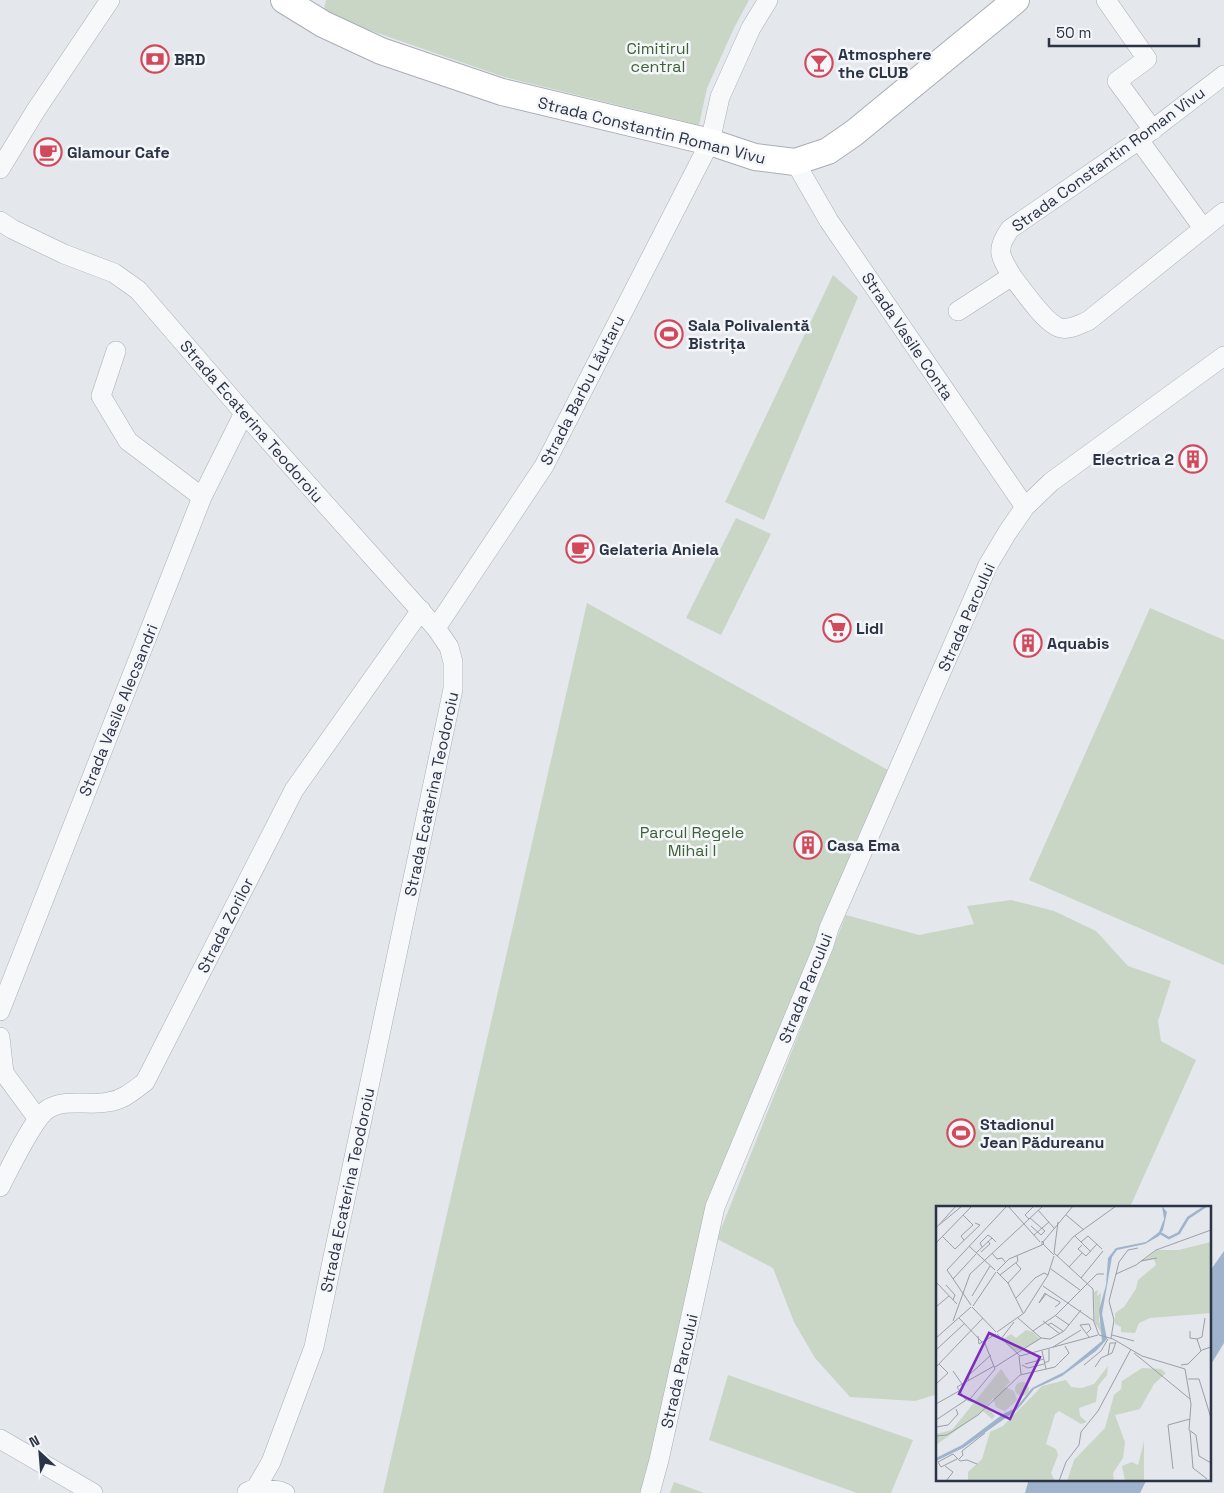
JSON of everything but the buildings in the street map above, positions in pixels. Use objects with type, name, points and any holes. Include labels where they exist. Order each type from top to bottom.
[{"type":"street","points":[[0,169],[36,110],[110,0]]},
{"type":"street","name":"Strada Barbu Lăutaru","points":[[436,628],[544,466],[710,142],[720,97],[751,28],[768,0]]},
{"type":"street","name":"Strada Constantin Roman Vivu","points":[[294,3],[323,24],[381,51],[502,92],[710,142],[755,157],[795,162],[828,151],[854,133],[1016,0]]},
{"type":"street","points":[[1106,0],[1147,59],[1117,82],[1146,135],[1203,228]]},
{"type":"street","name":"Strada Constantin Roman Vivu","points":[[1012,276],[1001,259],[1000,250],[1003,239],[1010,229],[1146,135],[1224,75]]},
{"type":"street","name":"Strada Vasile Conta","points":[[795,162],[829,221],[1025,507]]},
{"type":"street","points":[[958,311],[1012,276],[1047,320],[1060,328],[1071,328],[1088,321],[1224,212]]},
{"type":"street","name":"Strada Ecaterina Teodoroiu","points":[[0,221],[12,229],[64,254],[114,273],[138,290],[244,413],[436,628],[449,647],[453,662],[453,689],[314,1347],[271,1462],[251,1490]]},
{"type":"street","points":[[116,351],[101,396],[128,441],[202,497]]},
{"type":"street","name":"Strada Parcului","points":[[650,1493],[715,1207],[824,945],[829,928],[988,565],[1025,507],[1051,482],[1224,356]]},
{"type":"street","name":"Strada Vasile Alecsandri","points":[[0,1010],[202,497],[244,413]]},
{"type":"street","name":"Strada Zorilor","points":[[0,1187],[38,1118],[48,1109],[62,1104],[108,1102],[126,1096],[145,1082],[294,790],[420,610]]},
{"type":"street","points":[[0,1037],[4,1073],[38,1118]]},
{"type":"street","points":[[0,1439],[93,1493]]},
{"type":"street","points":[[251,1490],[286,1493]]},
{"type":"green space","name":"Cimitirul central","points":[[326,0],[749,0],[707,88],[699,125],[504,77],[323,14]]},
{"type":"green space","points":[[833,275],[858,297],[764,520],[725,502]]},
{"type":"green space","points":[[736,518],[771,534],[721,635],[686,618]]},
{"type":"green space","name":"Parcul Regele Mihai I","points":[[587,603],[888,770],[715,1207],[644,1493],[383,1493]]},
{"type":"green space","points":[[1150,608],[1224,640],[1224,965],[1029,880]]},
{"type":"green space","name":"Stadionul Jean Pădureanu","points":[[1011,900],[1054,911],[1096,931],[1128,966],[1171,981],[1158,1021],[1161,1041],[1196,1060],[1130,1206],[936,1206],[936,1395],[915,1401],[850,1397],[815,1358],[794,1322],[773,1268],[717,1239],[846,915],[919,935],[974,924],[967,906]]},
{"type":"green space","points":[[728,1375],[913,1440],[891,1493],[857,1493],[709,1440]]},
{"type":"green space","points":[[674,1482],[704,1493],[670,1493]]},
{"type":"water","points":[[1224,1251],[1224,1343],[1212,1363],[1212,1268]]},
{"type":"water","points":[[1029,1480],[1146,1480],[1140,1493],[1025,1493]]},
{"type":"place","name":"BRD","points":[[155,59]]},
{"type":"place","name":"Atmosphere the CLUB","points":[[819,63]]},
{"type":"place","name":"Glamour Cafe","points":[[48,152]]},
{"type":"place","name":"Sala Polivalentă Bistrița","points":[[669,334]]},
{"type":"place","name":"Electrica 2","points":[[1193,459]]},
{"type":"place","name":"Gelateria Aniela","points":[[580,549]]},
{"type":"place","name":"Lidl","points":[[837,628]]},
{"type":"place","name":"Aquabis","points":[[1028,643]]},
{"type":"place","name":"Casa Ema","points":[[808,845]]},
{"type":"place","name":"Stadionul Jean Pădureanu","points":[[961,1133]]}]
